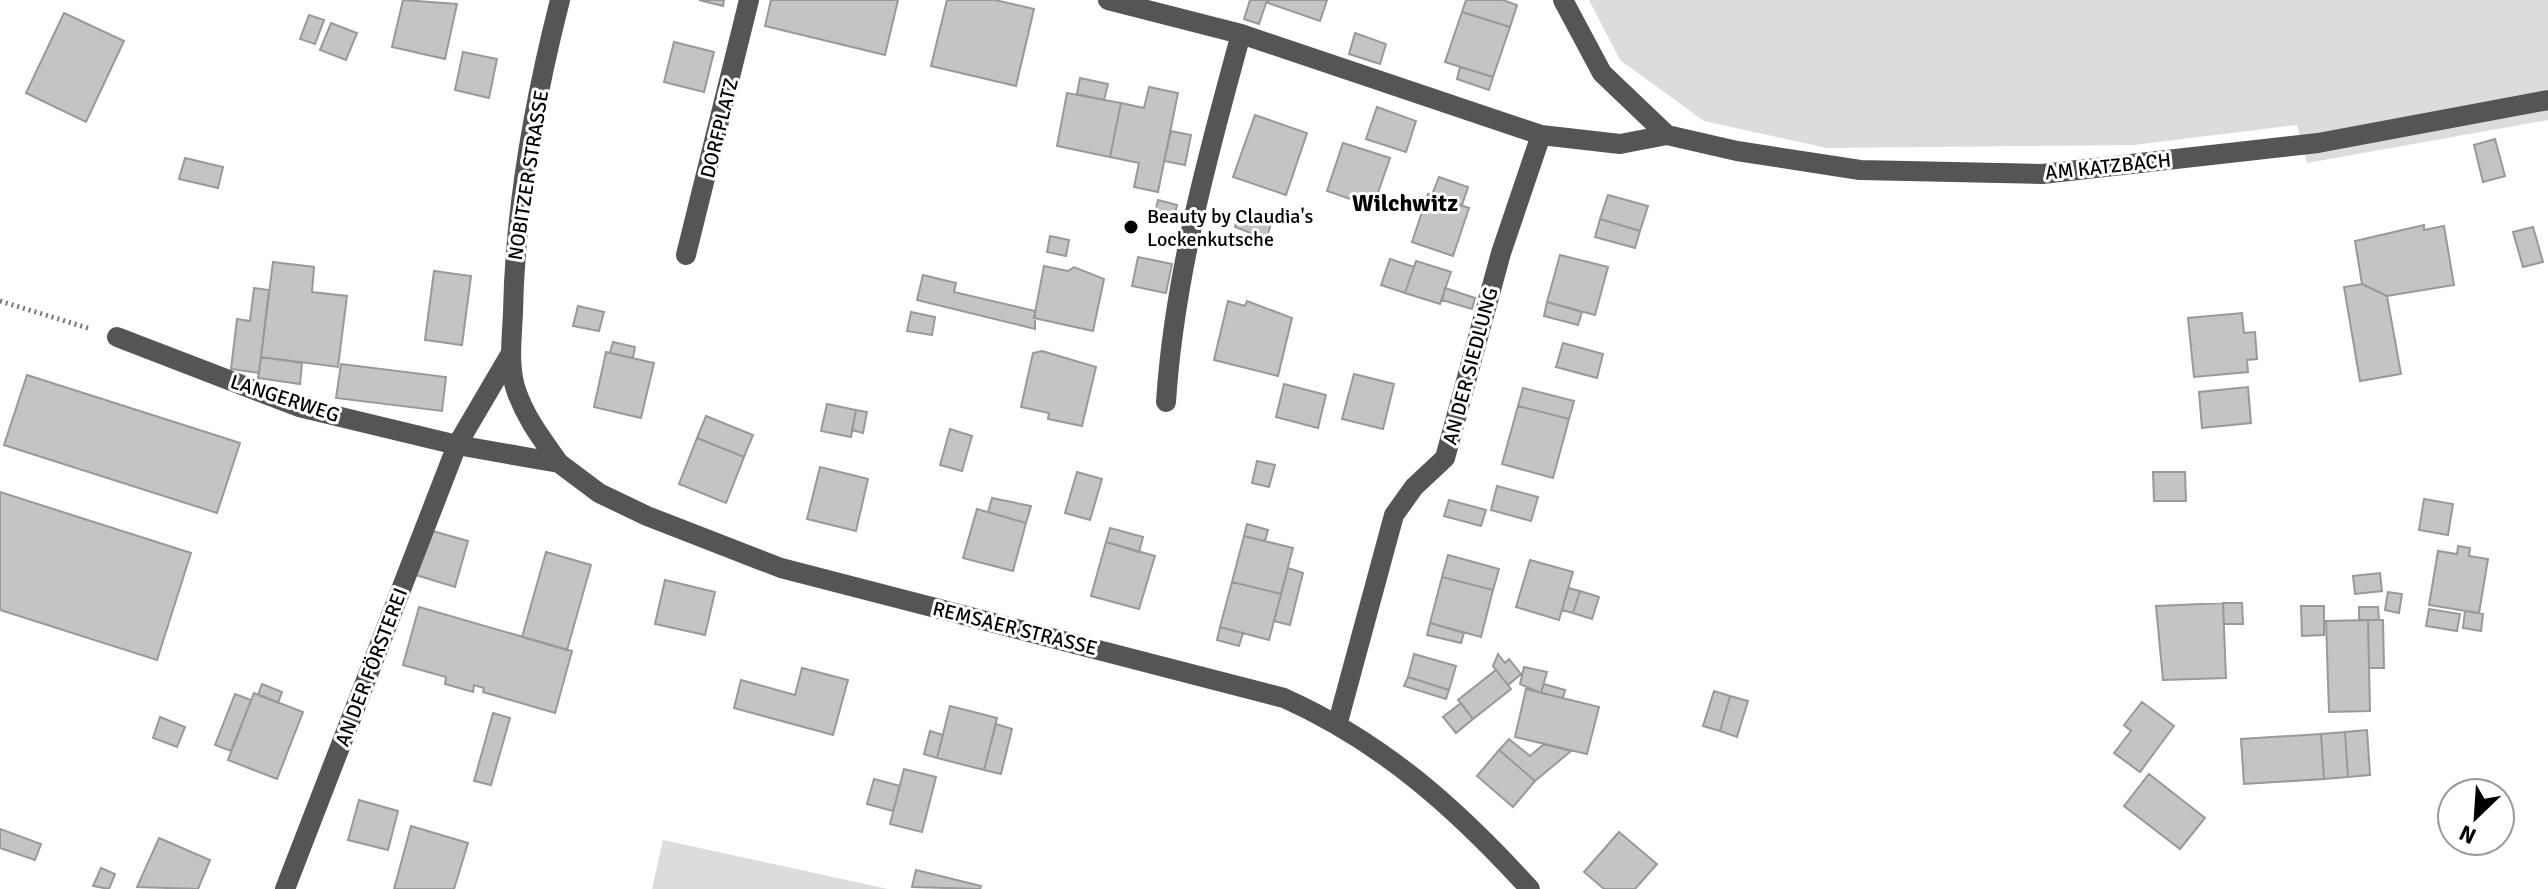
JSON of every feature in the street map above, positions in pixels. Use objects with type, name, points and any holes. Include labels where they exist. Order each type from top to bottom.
[{"type":"street","name":"NOBITZER STRASSE","points":[[559,463],[529,423],[515,387],[511,353],[514,260],[533,122],[560,0]]},
{"type":"street","name":"DORFPLATZ","points":[[686,255],[749,0]]},
{"type":"street","points":[[1108,0],[1241,34],[1541,135],[1620,144],[1667,135]]},
{"type":"street","points":[[1563,0],[1602,73],[1667,135]]},
{"type":"street","points":[[1166,402],[1169,350],[1211,144],[1241,34]]},
{"type":"street","name":"AM KATZBACH","points":[[1667,135],[1737,151],[1860,170],[2042,174],[2318,143],[2548,100]]},
{"type":"street","name":"AN DER SIEDLUNG","points":[[1338,722],[1394,515],[1414,487],[1445,458],[1501,253],[1541,135]]},
{"type":"street","name":"LANGERWEG","points":[[117,337],[299,407],[457,445]]},
{"type":"street","name":"NOBITZER STRASSE","points":[[457,445],[511,353]]},
{"type":"street","name":"REMSAER STRASSE","points":[[457,445],[559,463],[599,493],[647,516],[781,568],[1284,698],[1338,722],[1444,802],[1530,889]]},
{"type":"street","name":"AN DER FÖRSTEREI","points":[[285,889],[457,445]]},
{"type":"path","points":[[0,301],[117,337]]},
{"type":"shaded area","points":[[1589,0],[2548,0],[2548,120],[2307,163],[2297,125],[2134,145],[1827,148],[1704,121],[1620,60]]},
{"type":"shaded area","points":[[663,840],[888,889],[652,889]]},
{"type":"building","points":[[403,0],[457,4],[445,59],[392,47]]},
{"type":"building","points":[[699,0],[724,0],[723,6]]},
{"type":"building","points":[[771,0],[898,0],[885,55],[765,26]]},
{"type":"building","points":[[947,0],[995,0],[1034,9],[1016,86],[931,66]]},
{"type":"building","points":[[1250,0],[1267,0],[1259,24],[1244,19]]},
{"type":"building","points":[[1269,0],[1327,0],[1320,21],[1268,3]]},
{"type":"building","points":[[1466,0],[1503,0],[1517,5],[1510,27],[1462,12]]},
{"type":"building","points":[[1462,12],[1510,27],[1493,77],[1445,62]]},
{"type":"building","points":[[64,13],[124,41],[86,122],[26,93]]},
{"type":"building","points":[[309,15],[324,20],[315,44],[300,39]]},
{"type":"building","points":[[331,23],[357,33],[346,60],[320,50]]},
{"type":"building","points":[[1355,33],[1386,44],[1380,64],[1349,54]]},
{"type":"building","points":[[674,42],[714,52],[704,92],[664,82]]},
{"type":"building","points":[[463,52],[497,59],[489,98],[455,90]]},
{"type":"building","points":[[1460,67],[1493,77],[1489,90],[1457,79]]},
{"type":"building","points":[[1080,78],[1108,84],[1104,100],[1077,94]]},
{"type":"building","points":[[1149,87],[1178,93],[1158,192],[1134,187],[1139,163],[1110,157],[1121,103],[1144,108]]},
{"type":"building","points":[[1067,93],[1121,103],[1110,157],[1057,146]]},
{"type":"building","points":[[1377,107],[1416,121],[1406,152],[1366,139]]},
{"type":"building","points":[[1255,115],[1307,133],[1286,195],[1233,177]]},
{"type":"building","points":[[1171,131],[1191,135],[1185,165],[1164,161]]},
{"type":"building","points":[[2495,139],[2505,176],[2483,182],[2474,145]]},
{"type":"building","points":[[1343,143],[1390,158],[1373,207],[1327,191]]},
{"type":"building","points":[[185,158],[223,167],[218,188],[179,179]]},
{"type":"building","points":[[1439,177],[1468,187],[1462,205],[1432,195]]},
{"type":"building","points":[[1428,194],[1469,208],[1453,256],[1412,242]]},
{"type":"building","points":[[1608,195],[1648,206],[1640,231],[1600,219]]},
{"type":"building","points":[[1158,200],[1177,205],[1173,224],[1153,221]]},
{"type":"building","points":[[1239,213],[1271,224],[1266,239],[1235,227]]},
{"type":"building","points":[[1600,219],[1640,231],[1635,248],[1595,237]]},
{"type":"building","points":[[2424,225],[2424,230],[2444,226],[2454,285],[2387,296],[2362,284],[2355,241]]},
{"type":"building","points":[[2533,227],[2543,262],[2523,267],[2513,232]]},
{"type":"building","points":[[1050,236],[1069,240],[1066,256],[1047,252]]},
{"type":"building","points":[[1560,255],[1608,267],[1595,315],[1547,302]]},
{"type":"building","points":[[1138,257],[1172,264],[1166,293],[1132,286]]},
{"type":"building","points":[[1390,259],[1414,267],[1405,293],[1381,285]]},
{"type":"building","points":[[1416,261],[1451,272],[1440,304],[1405,293]]},
{"type":"building","points":[[273,262],[314,267],[312,292],[347,296],[338,367],[261,357]]},
{"type":"building","points":[[1044,266],[1068,271],[1074,267],[1104,279],[1093,331],[1034,318]]},
{"type":"building","points":[[434,271],[471,276],[462,345],[425,340]]},
{"type":"building","points":[[923,275],[956,283],[954,292],[1035,311],[1035,329],[917,300]]},
{"type":"building","points":[[2362,284],[2387,296],[2401,374],[2360,381],[2344,287]]},
{"type":"building","points":[[254,288],[269,290],[259,373],[231,369],[237,319],[250,321]]},
{"type":"building","points":[[1445,288],[1475,298],[1472,309],[1442,300]]},
{"type":"building","points":[[1228,301],[1245,306],[1247,301],[1292,318],[1278,376],[1214,360]]},
{"type":"building","points":[[1547,302],[1582,312],[1578,325],[1544,316]]},
{"type":"building","points":[[578,306],[604,312],[599,331],[573,326]]},
{"type":"building","points":[[911,312],[935,317],[932,335],[907,331]]},
{"type":"building","points":[[2242,313],[2244,333],[2255,332],[2257,359],[2247,360],[2248,372],[2194,377],[2188,318]]},
{"type":"building","points":[[613,342],[635,347],[633,358],[610,353]]},
{"type":"building","points":[[1563,343],[1603,354],[1597,378],[1556,367]]},
{"type":"building","points":[[1042,351],[1096,367],[1082,426],[1048,419],[1049,413],[1021,407],[1033,353]]},
{"type":"building","points":[[606,352],[654,363],[641,418],[594,407]]},
{"type":"building","points":[[261,357],[302,363],[300,384],[258,378]]},
{"type":"building","points":[[341,364],[446,377],[442,411],[336,398]]},
{"type":"building","points":[[1354,374],[1394,384],[1383,429],[1342,419]]},
{"type":"building","points":[[27,375],[240,443],[217,513],[4,445]]},
{"type":"building","points":[[1284,384],[1326,395],[1318,428],[1276,417]]},
{"type":"building","points":[[2248,387],[2251,423],[2202,428],[2199,392]]},
{"type":"building","points":[[1523,388],[1574,401],[1569,419],[1518,406]]},
{"type":"building","points":[[827,404],[856,410],[851,437],[821,431]]},
{"type":"building","points":[[1518,406],[1569,419],[1553,478],[1502,464]]},
{"type":"building","points":[[856,410],[867,412],[863,433],[852,430]]},
{"type":"building","points":[[706,416],[753,435],[744,457],[697,438]]},
{"type":"building","points":[[950,429],[972,436],[962,471],[940,465]]},
{"type":"building","points":[[697,438],[744,457],[726,503],[679,484]]},
{"type":"building","points":[[1257,461],[1275,465],[1269,487],[1252,483]]},
{"type":"building","points":[[820,467],[868,479],[856,531],[807,519]]},
{"type":"building","points":[[1077,472],[1102,479],[1090,520],[1065,513]]},
{"type":"building","points":[[2153,472],[2185,472],[2186,501],[2154,501]]},
{"type":"building","points":[[1497,486],[1538,497],[1531,521],[1491,510]]},
{"type":"building","points":[[0,492],[191,553],[157,660],[0,610]]},
{"type":"building","points":[[992,498],[1031,506],[1026,523],[988,512]]},
{"type":"building","points":[[2424,499],[2453,504],[2448,535],[2419,530]]},
{"type":"building","points":[[1449,500],[1486,510],[1481,526],[1444,516]]},
{"type":"building","points":[[977,509],[1026,523],[1013,571],[963,558]]},
{"type":"building","points":[[1247,524],[1268,530],[1265,541],[1244,536]]},
{"type":"building","points":[[1110,528],[1143,537],[1139,552],[1106,542]]},
{"type":"building","points":[[429,530],[468,541],[455,587],[416,575]]},
{"type":"building","points":[[1244,536],[1293,548],[1281,594],[1232,582]]},
{"type":"building","points":[[1106,542],[1155,556],[1139,609],[1091,596]]},
{"type":"building","points":[[2458,546],[2470,548],[2469,556],[2488,559],[2479,613],[2429,605],[2438,551],[2457,554]]},
{"type":"building","points":[[546,552],[591,565],[567,650],[522,637]]},
{"type":"building","points":[[1448,555],[1499,569],[1493,590],[1442,577]]},
{"type":"building","points":[[1530,560],[1573,572],[1559,620],[1516,607]]},
{"type":"building","points":[[1288,568],[1303,573],[1290,625],[1274,621]]},
{"type":"building","points":[[2380,573],[2382,591],[2355,594],[2353,576]]},
{"type":"building","points":[[1442,577],[1493,590],[1481,637],[1430,623]]},
{"type":"building","points":[[665,580],[715,592],[705,635],[655,624]]},
{"type":"building","points":[[1232,582],[1281,594],[1269,640],[1220,627]]},
{"type":"building","points":[[1568,588],[1580,591],[1573,613],[1562,610]]},
{"type":"building","points":[[1580,591],[1599,597],[1592,619],[1573,613]]},
{"type":"building","points":[[2388,592],[2402,594],[2399,613],[2385,610]]},
{"type":"building","points":[[2223,603],[2242,603],[2243,624],[2224,624]]},
{"type":"building","points":[[2223,603],[2226,678],[2163,680],[2156,606]]},
{"type":"building","points":[[2301,606],[2324,606],[2324,635],[2302,636]]},
{"type":"building","points":[[419,607],[572,651],[555,713],[483,692],[484,688],[474,685],[473,692],[445,684],[446,677],[403,665]]},
{"type":"building","points":[[2359,607],[2378,607],[2379,620],[2359,620]]},
{"type":"building","points":[[2429,609],[2460,614],[2457,631],[2426,626]]},
{"type":"building","points":[[2465,611],[2483,614],[2481,631],[2463,628]]},
{"type":"building","points":[[2368,620],[2383,620],[2384,668],[2369,668]]},
{"type":"building","points":[[2368,620],[2370,711],[2329,712],[2326,621]]},
{"type":"building","points":[[1430,623],[1464,633],[1461,643],[1427,635]]},
{"type":"building","points":[[1220,627],[1243,633],[1239,646],[1217,640]]},
{"type":"building","points":[[1414,654],[1456,666],[1449,690],[1408,677]]},
{"type":"building","points":[[1498,654],[1505,663],[1509,659],[1521,674],[1508,685],[1493,666]]},
{"type":"building","points":[[1524,667],[1547,672],[1541,693],[1520,684]]},
{"type":"building","points":[[802,668],[848,680],[833,735],[734,708],[741,680],[795,695]]},
{"type":"building","points":[[1496,670],[1511,689],[1473,719],[1458,700]]},
{"type":"building","points":[[1408,677],[1449,690],[1446,699],[1404,686]]},
{"type":"building","points":[[262,684],[282,692],[278,703],[258,695]]},
{"type":"building","points":[[1544,684],[1565,690],[1563,698],[1541,693]]},
{"type":"building","points":[[1526,689],[1599,707],[1587,754],[1515,737]]},
{"type":"building","points":[[1714,691],[1730,696],[1720,731],[1703,726]]},
{"type":"building","points":[[254,693],[303,712],[277,779],[228,760]]},
{"type":"building","points":[[235,694],[251,700],[231,751],[215,745]]},
{"type":"building","points":[[1730,696],[1748,701],[1737,737],[1720,731]]},
{"type":"building","points":[[2142,702],[2174,726],[2140,772],[2114,753],[2131,731],[2124,725]]},
{"type":"building","points":[[1461,703],[1473,719],[1456,733],[1443,717]]},
{"type":"building","points":[[950,706],[997,718],[984,770],[937,758]]},
{"type":"building","points":[[493,713],[510,718],[491,785],[474,781]]},
{"type":"building","points":[[160,717],[185,727],[177,747],[153,738]]},
{"type":"building","points":[[996,724],[1012,729],[1001,774],[984,770]]},
{"type":"building","points":[[2367,730],[2370,775],[2348,777],[2345,732]]},
{"type":"building","points":[[930,731],[943,735],[937,758],[924,754]]},
{"type":"building","points":[[2345,732],[2348,777],[2324,779],[2321,734]]},
{"type":"building","points":[[2321,734],[2324,779],[2244,784],[2241,739]]},
{"type":"building","points":[[1509,739],[1530,756],[1544,744],[1571,751],[1535,781],[1499,750]]},
{"type":"building","points":[[1499,750],[1535,781],[1513,807],[1477,776]]},
{"type":"building","points":[[904,769],[936,777],[922,832],[890,824]]},
{"type":"building","points":[[2149,774],[2205,818],[2180,849],[2124,806]]},
{"type":"building","points":[[874,779],[900,786],[893,811],[867,804]]},
{"type":"building","points":[[359,800],[398,811],[388,850],[348,840]]},
{"type":"building","points":[[411,826],[468,843],[454,889],[394,889]]},
{"type":"building","points":[[0,829],[41,844],[35,860],[0,848]]},
{"type":"building","points":[[1619,832],[1657,864],[1635,889],[1604,889],[1584,872]]},
{"type":"building","points":[[159,838],[210,860],[198,889],[137,887]]},
{"type":"building","points":[[101,868],[115,874],[109,889],[93,886]]},
{"type":"building","points":[[916,870],[981,886],[980,889],[912,887]]},
{"type":"place","name":"Beauty by Claudia's Lockenkutsche","points":[[1131,227]]},
{"type":"district","name":"Wilchwitz","points":[[1405,203]]}]
